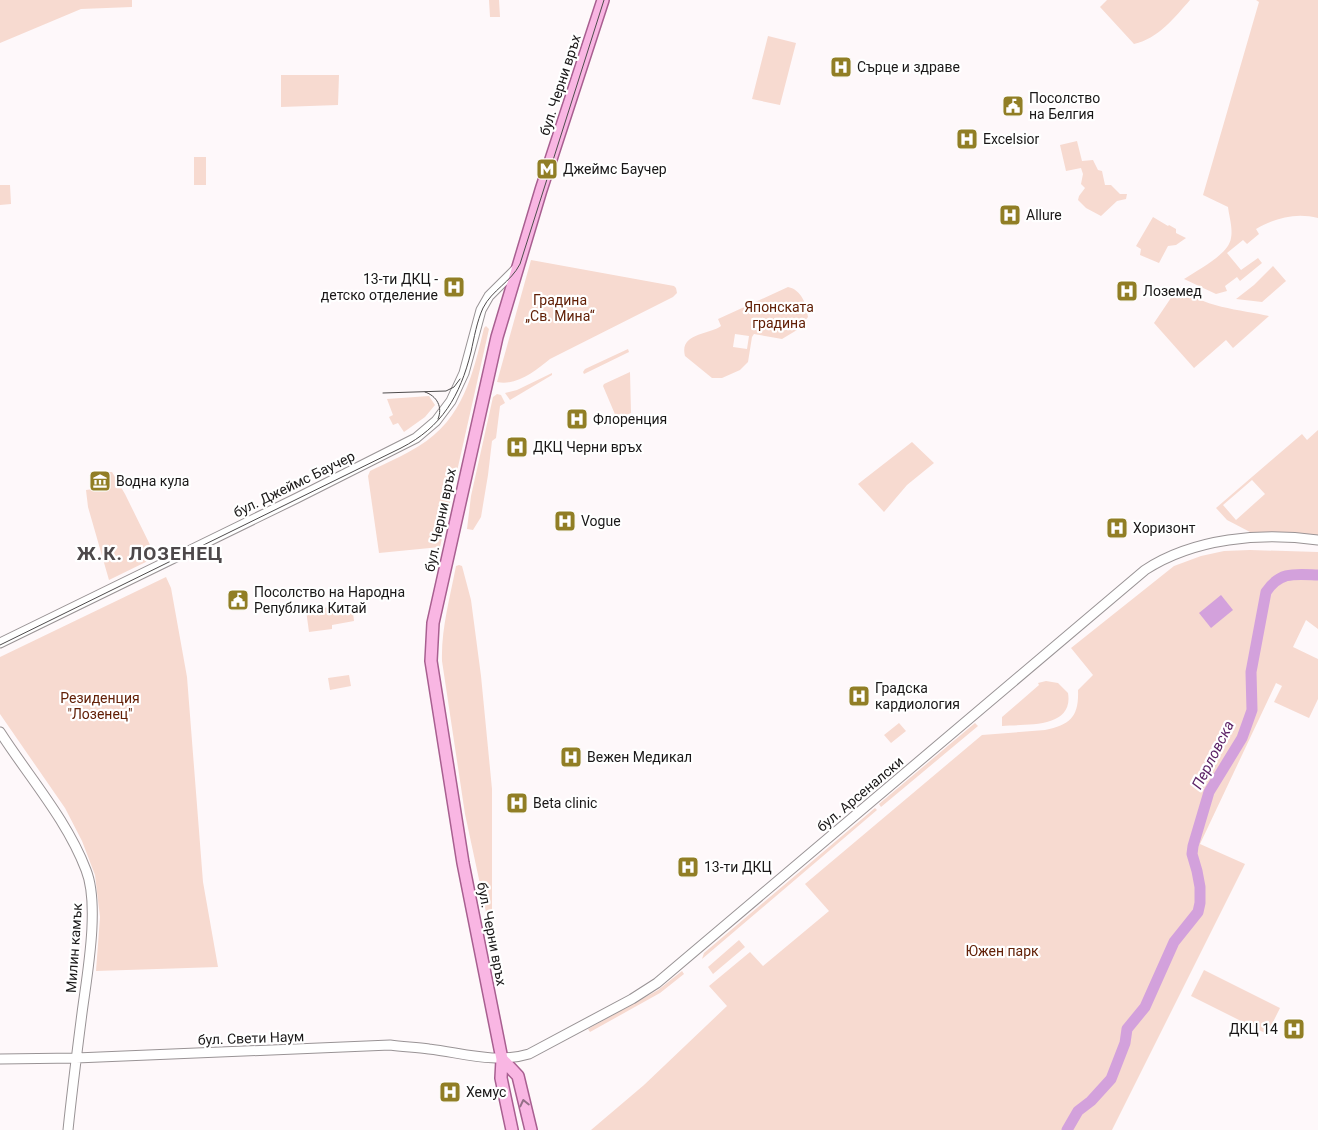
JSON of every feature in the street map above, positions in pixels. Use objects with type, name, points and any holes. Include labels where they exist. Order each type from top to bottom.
[{"type":"main road","name":"бул. Черни връх","points":[[512,1130],[501,1078],[502,1059],[462,863],[431,661],[433,624],[484,387],[497,338],[517,267],[603,0]]},
{"type":"main road","name":"бул. Черни връх","points":[[502,1059],[518,1076],[531,1130]]},
{"type":"street","name":"бул. Джеймс Баучер","points":[[0,643],[292,501],[416,438],[436,421],[451,401],[464,373],[483,304],[517,267]]},
{"type":"street","name":"бул. Арсеналски","points":[[502,1059],[518,1057],[533,1052],[632,999],[657,983],[1145,570],[1162,559],[1182,551],[1227,541],[1281,537],[1318,540]]},
{"type":"street","name":"Милин камък","points":[[0,732],[49,802],[72,841],[87,870],[91,887],[89,959],[68,1130]]},
{"type":"street","name":"бул. Свети Наум","points":[[0,1059],[76,1058],[390,1046],[429,1048],[502,1059]]},
{"type":"green space","points":[[0,0],[132,0],[132,7],[81,9],[0,43]]},
{"type":"green space","points":[[489,0],[499,0],[500,17],[490,17]]},
{"type":"green space","points":[[1107,0],[1190,0],[1158,32],[1134,44],[1100,7]]},
{"type":"green space","points":[[1256,0],[1318,0],[1318,218],[1310,216],[1286,217],[1256,229],[1259,234],[1247,244],[1243,240],[1227,253],[1241,270],[1258,258],[1262,263],[1240,281],[1237,277],[1225,286],[1227,291],[1216,294],[1184,279],[1219,256],[1229,244],[1231,238],[1228,207],[1203,195],[1259,2]]},
{"type":"green space","points":[[768,36],[796,43],[780,105],[752,99]]},
{"type":"green space","points":[[281,75],[339,75],[338,105],[281,107]]},
{"type":"green space","points":[[1077,141],[1082,161],[1093,160],[1098,170],[1102,171],[1105,185],[1111,185],[1120,194],[1127,194],[1126,199],[1117,201],[1101,216],[1086,208],[1078,200],[1085,188],[1081,184],[1083,174],[1081,168],[1066,171],[1060,145]]},
{"type":"green space","points":[[194,157],[206,157],[206,185],[194,185]]},
{"type":"green space","points":[[0,185],[10,185],[11,204],[0,205]]},
{"type":"green space","points":[[1153,217],[1176,229],[1176,233],[1186,238],[1176,245],[1168,246],[1159,263],[1140,255],[1141,249],[1136,246]]},
{"type":"green space","name":"Градина „Св. Мина“","points":[[531,260],[674,286],[677,293],[673,297],[550,359],[519,380],[504,383],[497,382]]},
{"type":"green space","points":[[1273,266],[1286,281],[1262,302],[1236,299],[1254,285]]},
{"type":"green space","points":[[1179,286],[1198,299],[1221,307],[1269,316],[1233,348],[1226,340],[1194,368],[1154,323]]},
{"type":"green space","name":"Японската градина","points":[[788,287],[800,294],[808,317],[797,330],[782,339],[754,334],[748,362],[740,370],[722,378],[712,378],[685,356],[684,348],[686,343],[696,336],[721,326],[718,319]],"holes":[[[735,334],[749,336],[747,349],[733,347]]]},
{"type":"green space","points":[[486,326],[489,329],[440,547],[379,553],[368,476],[370,471],[419,446],[446,423],[464,394]]},
{"type":"green space","points":[[628,349],[629,352],[584,374],[585,369]]},
{"type":"green space","points":[[630,372],[631,413],[617,419],[603,386]]},
{"type":"green space","points":[[552,373],[552,375],[510,400],[505,393],[517,390]]},
{"type":"green space","points":[[497,394],[501,395],[505,403],[500,406],[496,438],[492,441],[481,517],[473,530],[467,529],[471,496],[493,397]]},
{"type":"green space","points":[[429,396],[435,405],[425,417],[404,432],[398,423],[393,425],[389,417],[393,415],[387,399]]},
{"type":"green space","points":[[1318,430],[1318,536],[1295,533],[1250,532],[1227,520],[1216,508],[1302,434],[1307,440]],"holes":[[[1252,480],[1265,494],[1236,520],[1223,505]]]},
{"type":"green space","points":[[912,442],[934,463],[907,485],[884,512],[858,484]]},
{"type":"green space","points":[[93,472],[112,472],[156,557],[109,580],[88,507],[86,490],[93,489]]},
{"type":"green space","name":"Южен парк","points":[[1224,551],[1318,552],[1318,629],[1306,620],[1293,647],[1318,659],[1318,699],[1309,718],[1274,702],[1282,686],[1276,683],[1200,844],[1245,864],[1112,1130],[591,1130],[644,1085],[727,1006],[709,986],[750,952],[763,966],[829,911],[805,884],[982,735],[1045,730],[1061,725],[1072,718],[1077,707],[1078,690],[1093,675],[1071,648],[1174,566],[1201,556]]},
{"type":"green space","points":[[456,566],[462,566],[471,600],[481,676],[492,789],[492,911],[489,915],[486,912],[465,814],[442,661],[446,614]]},
{"type":"green space","name":"Резиденция \"Лозенец\"","points":[[166,577],[171,588],[187,677],[203,882],[218,967],[96,971],[100,917],[95,875],[82,841],[65,808],[0,714],[0,657]]},
{"type":"green space","points":[[352,604],[354,621],[332,625],[332,629],[309,632],[306,610]]},
{"type":"green space","points":[[349,675],[351,686],[330,690],[328,678]]},
{"type":"green space","points":[[1046,681],[1058,683],[1068,693],[1068,705],[1064,713],[1056,719],[1046,722],[1002,726],[1002,717],[1039,685],[1038,683]]},
{"type":"green space","points":[[899,723],[906,731],[891,743],[884,735]]},
{"type":"green space","points":[[975,723],[978,726],[881,807],[879,804]]},
{"type":"green space","points":[[875,808],[877,810],[702,959],[704,953]]},
{"type":"green space","points":[[739,940],[745,947],[713,974],[708,967]]},
{"type":"green space","points":[[1204,970],[1280,1008],[1267,1034],[1191,996]]},
{"type":"green space","points":[[682,971],[684,974],[660,993],[590,1032],[588,1029],[658,990]]},
{"type":"shaded area","points":[[1221,595],[1233,610],[1211,628],[1199,613]]},
{"type":"waterway","name":"Перловска","points":[[1067,1130],[1078,1111],[1091,1101],[1111,1079],[1125,1043],[1127,1029],[1145,1007],[1174,942],[1198,912],[1200,887],[1192,854],[1193,846],[1209,792],[1242,738],[1252,710],[1251,672],[1266,592],[1277,580],[1289,575],[1318,575]]},
{"type":"tram line","points":[[0,645],[401,448],[415,440],[438,420],[447,409],[461,383],[467,368],[477,324],[483,308],[491,296],[512,276],[520,264],[604,0]]},
{"type":"tram line","points":[[383,393],[446,391],[454,387],[460,379]]},
{"type":"tram line","points":[[425,392],[433,396],[438,402],[440,410],[438,419]]},
{"type":"place","name":"Сърце и здраве","points":[[841,67]]},
{"type":"place","name":"Посолство на Белгия","points":[[1013,106]]},
{"type":"place","name":"Excelsior","points":[[967,139]]},
{"type":"place","name":"Джеймс Баучер","points":[[547,169]]},
{"type":"place","name":"Allure","points":[[1010,215]]},
{"type":"place","name":"13-ти ДКЦ - детско отделение","points":[[454,287]]},
{"type":"place","name":"Лоземед","points":[[1127,291]]},
{"type":"place","name":"Флоренция","points":[[577,419]]},
{"type":"place","name":"ДКЦ Черни връх","points":[[517,447]]},
{"type":"place","name":"Водна кула","points":[[100,481]]},
{"type":"place","name":"Vogue","points":[[565,521]]},
{"type":"place","name":"Хоризонт","points":[[1117,528]]},
{"type":"place","name":"Посолство на Народна Република Китай","points":[[238,600]]},
{"type":"place","name":"Градска кардиология","points":[[859,696]]},
{"type":"place","name":"Вежен Медикал","points":[[571,757]]},
{"type":"place","name":"Beta clinic","points":[[517,803]]},
{"type":"place","name":"13-ти ДКЦ","points":[[688,867]]},
{"type":"place","name":"ДКЦ 14","points":[[1294,1029]]},
{"type":"place","name":"Хемус","points":[[450,1092]]},
{"type":"district","name":"Ж.К. ЛОЗЕНЕЦ","points":[[150,553]]}]
